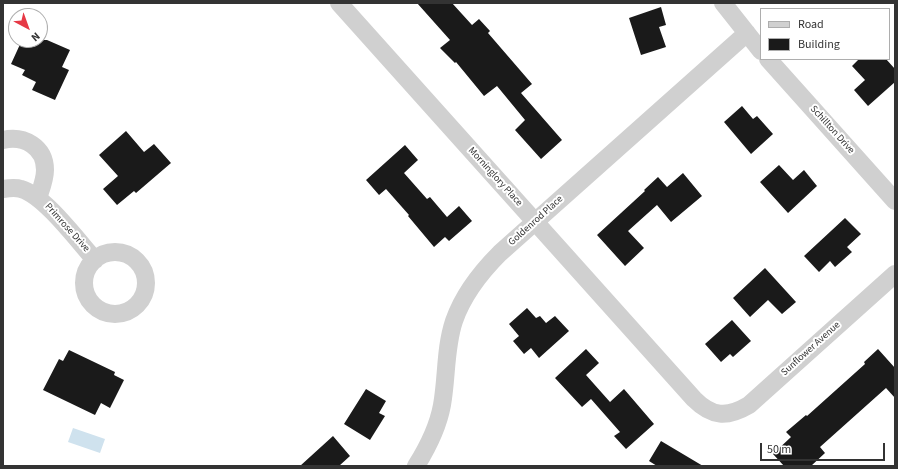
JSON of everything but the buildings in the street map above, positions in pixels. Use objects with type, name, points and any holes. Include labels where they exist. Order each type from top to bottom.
[{"type":"street","name":"Morninglory Place","points":[[339,3],[694,399],[710,412],[722,414]]},
{"type":"street","points":[[722,3],[760,50]]},
{"type":"street","name":"Goldenrod Place","points":[[416,466],[427,449],[439,419],[442,404],[446,359],[454,320],[465,298],[487,266],[747,33]]},
{"type":"street","name":"Schillton Drive","points":[[769,60],[895,201]]},
{"type":"street","name":"Primrose Drive","points":[[3,140],[19,138],[27,141],[39,150],[45,169],[38,198]]},
{"type":"street","name":"Primrose Drive","points":[[3,189],[21,189],[33,194],[51,210],[94,260]]},
{"type":"street","name":"Sunflower Avenue","points":[[722,414],[736,412],[749,405],[895,274]]},
{"type":"water","points":[[73,428],[105,439],[100,453],[68,442]]}]
